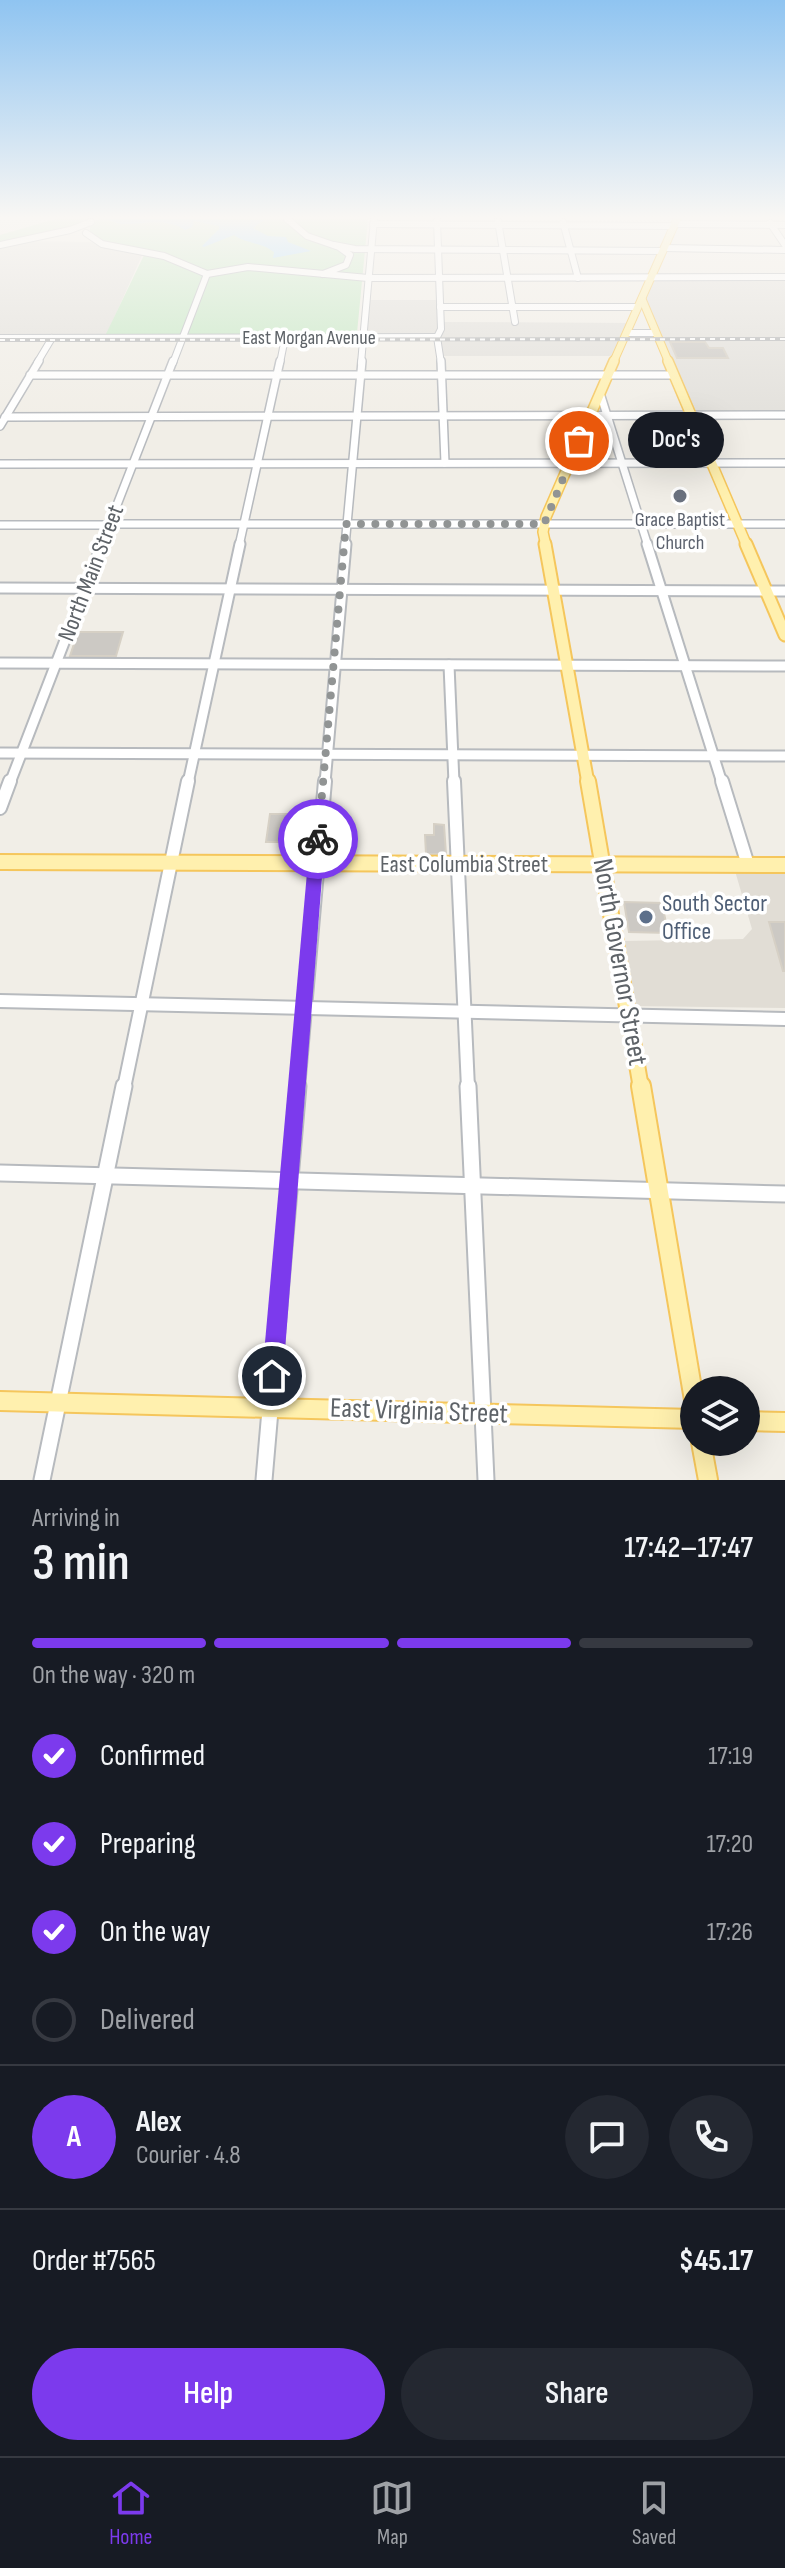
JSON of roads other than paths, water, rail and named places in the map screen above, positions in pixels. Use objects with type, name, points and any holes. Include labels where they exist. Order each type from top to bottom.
[{"type":"main road","points":[[544,524],[646,288]]},
{"type":"main road","points":[[640,303],[785,635]]},
{"type":"main road","name":"North Governor Street","points":[[544,524],[690,1376]]},
{"type":"main road","name":"East Columbia Street","points":[[0,862],[785,865]]},
{"type":"main road","name":"East Virginia Street","points":[[0,1401],[680,1419]]},
{"type":"main road","points":[[760,1421],[785,1422]]},
{"type":"main road","points":[[704,1456],[708,1480]]},
{"type":"street","name":"North Main Street","points":[[0,808],[202,288]]},
{"type":"street","points":[[264,1480],[367,288]]},
{"type":"street","points":[[439,288],[440,335],[437,337],[440,341],[445,463]]},
{"type":"street","points":[[510,288],[515,322]]},
{"type":"street","points":[[440,307],[640,303]]},
{"type":"street","points":[[627,333],[655,333]]},
{"type":"street","name":"East Morgan Avenue","points":[[0,338],[437,337]]},
{"type":"street","points":[[0,426],[52,338]]},
{"type":"street","points":[[42,1480],[171,862],[285,338]]},
{"type":"street","points":[[30,375],[673,375]]},
{"type":"street","points":[[600,393],[748,865]]},
{"type":"street","points":[[5,417],[785,415]]},
{"type":"street","points":[[0,464],[785,463]]},
{"type":"street","points":[[0,525],[785,524]]},
{"type":"street","points":[[0,588],[785,591]]},
{"type":"street","points":[[0,663],[785,666]]},
{"type":"street","points":[[449,665],[486,1480]]},
{"type":"street","points":[[0,753],[785,756]]},
{"type":"street","points":[[0,1001],[785,1019]]},
{"type":"street","points":[[0,1173],[785,1194]]},
{"type":"railway","points":[[0,340],[785,339]]},
{"type":"place","name":"Doc's","points":[[579,441]]},
{"type":"place","name":"Grace Baptist Church","points":[[680,496]]},
{"type":"place","name":"South Sector Office","points":[[646,917]]}]
